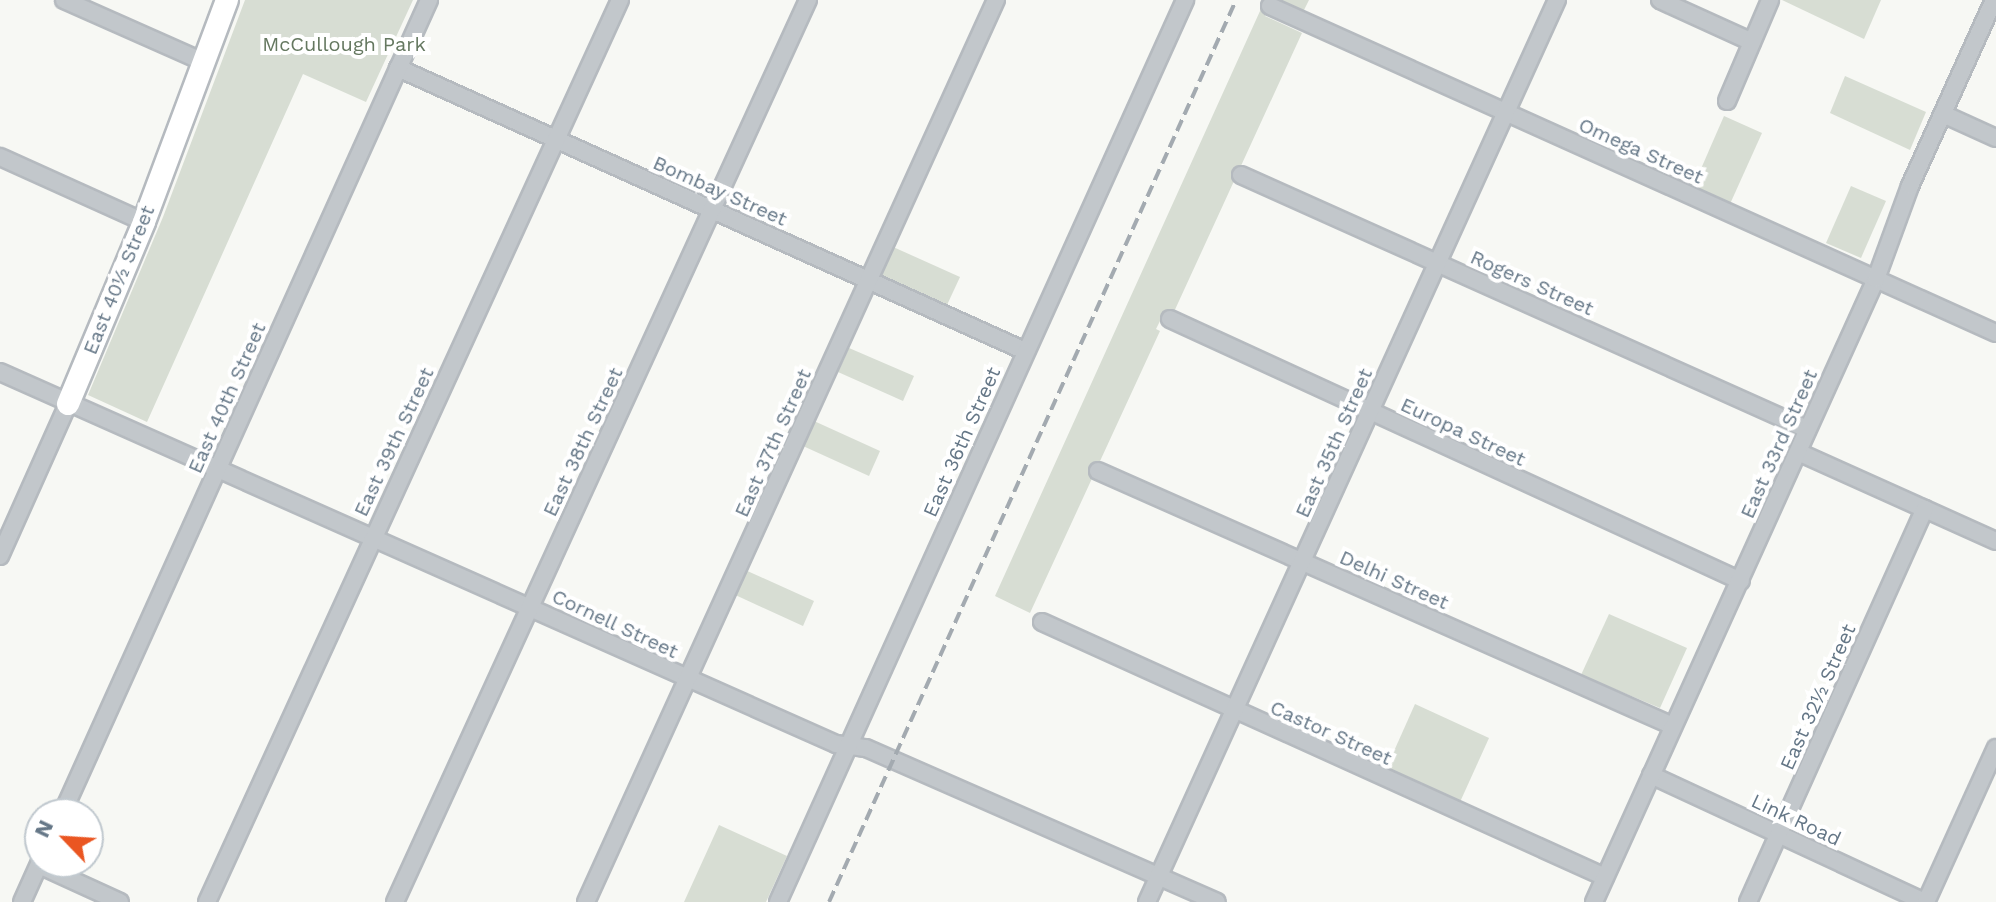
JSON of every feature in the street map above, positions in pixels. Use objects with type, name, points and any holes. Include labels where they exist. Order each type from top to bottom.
[{"type":"street","points":[[64,0],[204,62]]},
{"type":"street","name":"East 40½ Street","points":[[0,556],[144,222],[227,0]]},
{"type":"street","name":"East 40th Street","points":[[69,798],[429,0]]},
{"type":"street","name":"East 39th Street","points":[[207,902],[620,0]]},
{"type":"street","name":"East 38th Street","points":[[395,902],[808,0]]},
{"type":"street","name":"East 37th Street","points":[[586,902],[996,0]]},
{"type":"street","name":"East 36th Street","points":[[778,902],[1185,0]]},
{"type":"street","name":"East 35th Street","points":[[1147,902],[1557,0]]},
{"type":"street","points":[[1660,0],[1752,42]]},
{"type":"street","points":[[1727,101],[1770,0]]},
{"type":"street","name":"East 33rd Street","points":[[1594,902],[1876,279],[1910,186],[1994,0]]},
{"type":"street","name":"Omega Street","points":[[1270,6],[1996,333]]},
{"type":"street","name":"Bombay Street","points":[[398,68],[1025,351]]},
{"type":"street","points":[[1943,114],[1996,138]]},
{"type":"street","points":[[0,157],[144,222]]},
{"type":"street","name":"Rogers Street","points":[[1241,175],[1807,429]]},
{"type":"street","name":"Europa Street","points":[[1170,319],[1741,581]]},
{"type":"street","name":"Cornell Street","points":[[0,372],[373,535],[687,679],[848,745],[866,748],[1217,902]]},
{"type":"street","points":[[1798,452],[1996,541]]},
{"type":"street","name":"Delhi Street","points":[[1098,471],[1673,726]]},
{"type":"street","name":"East 32½ Street","points":[[1748,902],[1925,509]]},
{"type":"street","name":"Castor Street","points":[[1042,622],[1605,877]]},
{"type":"street","points":[[1925,902],[1996,748]]},
{"type":"street","name":"Link Road","points":[[1651,775],[1925,902]]},
{"type":"street","points":[[22,902],[33,878]]},
{"type":"street","points":[[69,878],[120,902]]},
{"type":"green space","name":"McCullough Park","points":[[245,0],[413,0],[366,102],[303,74],[147,422],[88,395],[163,217]]},
{"type":"green space","points":[[1265,0],[1309,0],[1302,14],[1273,1],[1265,16],[1302,33],[1173,314],[1165,311],[1156,329],[1160,331],[1030,613],[995,596]]},
{"type":"green space","points":[[1782,0],[1881,0],[1864,39]]},
{"type":"green space","points":[[1845,76],[1926,112],[1910,150],[1830,113]]},
{"type":"green space","points":[[1724,116],[1762,133],[1730,204],[1693,187]]},
{"type":"green space","points":[[1851,186],[1886,201],[1861,258],[1826,243]]},
{"type":"green space","points":[[891,246],[960,277],[947,305],[879,274]]},
{"type":"green space","points":[[849,348],[914,376],[903,401],[838,372]]},
{"type":"green space","points":[[814,421],[880,451],[869,476],[803,446]]},
{"type":"green space","points":[[743,569],[814,601],[803,626],[731,593]]},
{"type":"green space","points":[[1609,614],[1687,648],[1660,708],[1581,675]]},
{"type":"green space","points":[[1415,704],[1489,738],[1460,802],[1386,769]]},
{"type":"green space","points":[[719,825],[787,856],[766,902],[684,902]]},
{"type":"railway","points":[[829,902],[1236,0]]}]
